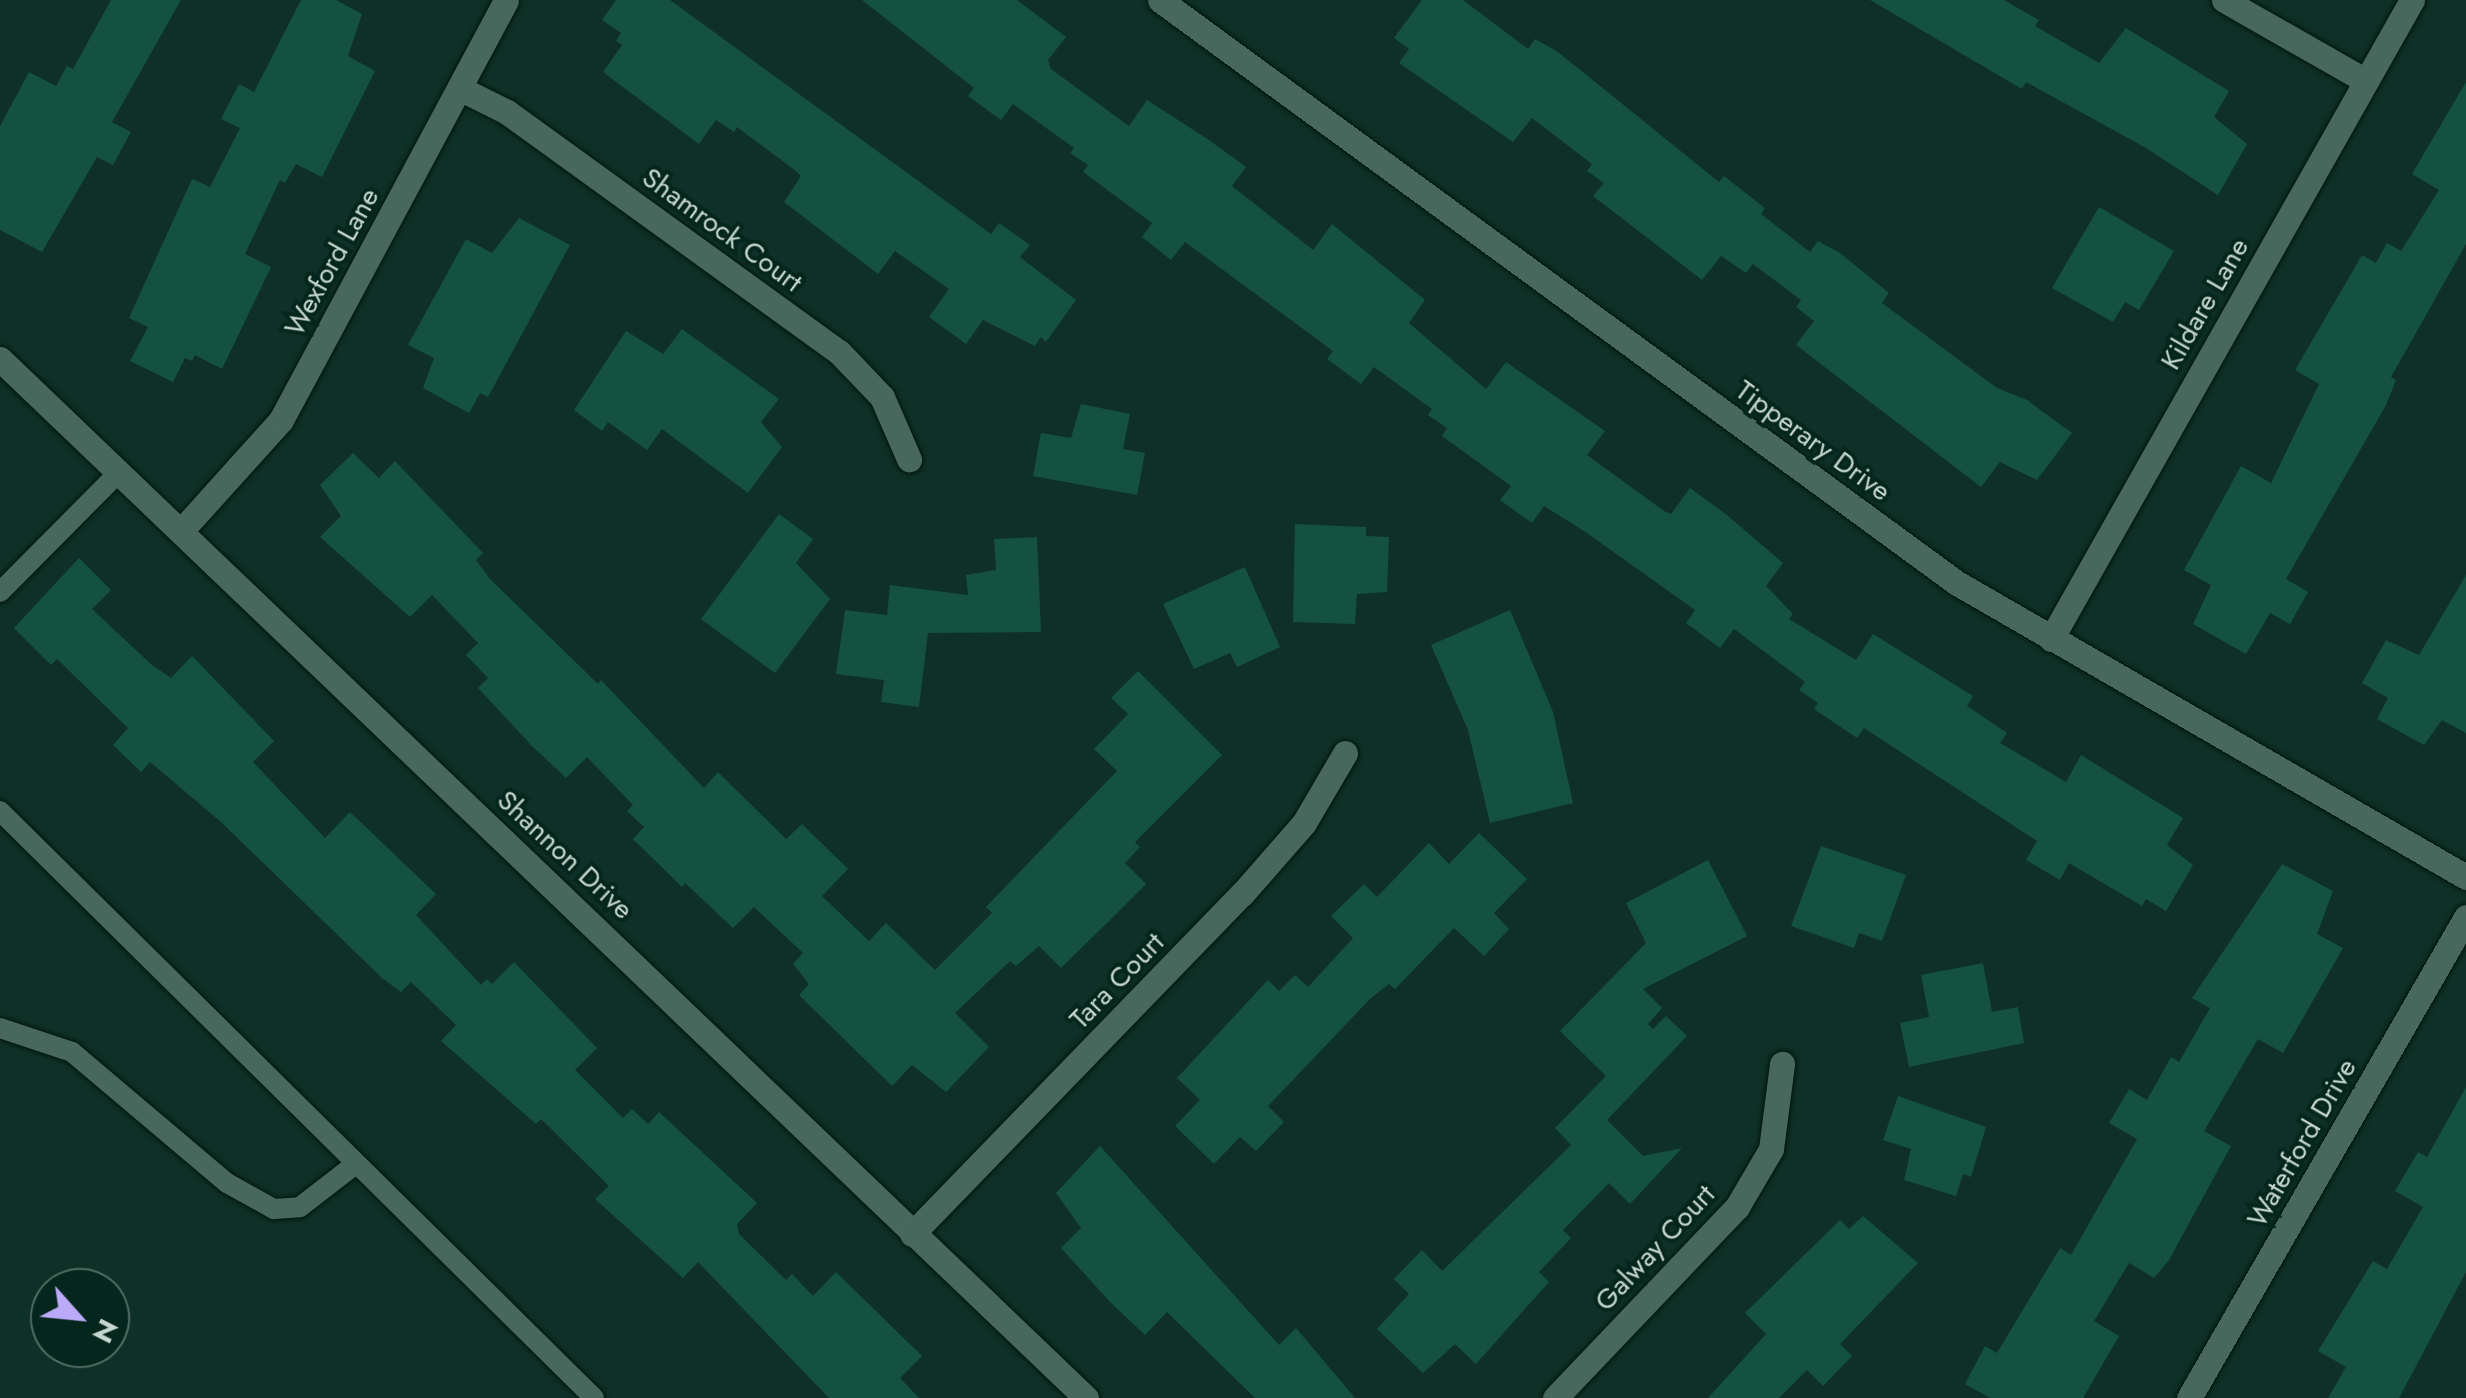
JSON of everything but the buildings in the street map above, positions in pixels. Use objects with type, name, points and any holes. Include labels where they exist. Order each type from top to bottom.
[{"type":"street","name":"Wexford Lane","points":[[181,531],[281,420],[506,0]]},
{"type":"street","name":"Tipperary Drive","points":[[1160,0],[1957,583],[2466,876]]},
{"type":"street","points":[[2224,0],[2366,80]]},
{"type":"street","name":"Kildare Lane","points":[[2052,639],[2412,0]]},
{"type":"street","name":"Shamrock Court","points":[[460,89],[508,112],[839,352],[882,397],[909,459]]},
{"type":"street","name":"Shannon Drive","points":[[0,359],[1086,1398]]},
{"type":"street","name":"Tara Court","points":[[912,1234],[1242,894],[1304,822],[1345,753]]},
{"type":"street","name":"Waterford Drive","points":[[2189,1398],[2466,917]]},
{"type":"street","name":"Galway Court","points":[[1555,1398],[1737,1207],[1772,1148],[1782,1064]]},
{"type":"lane","points":[[0,592],[118,473]]},
{"type":"lane","points":[[0,811],[353,1166],[594,1398]]},
{"type":"lane","points":[[0,1028],[72,1052],[227,1183],[274,1209],[300,1208],[353,1166]]}]
